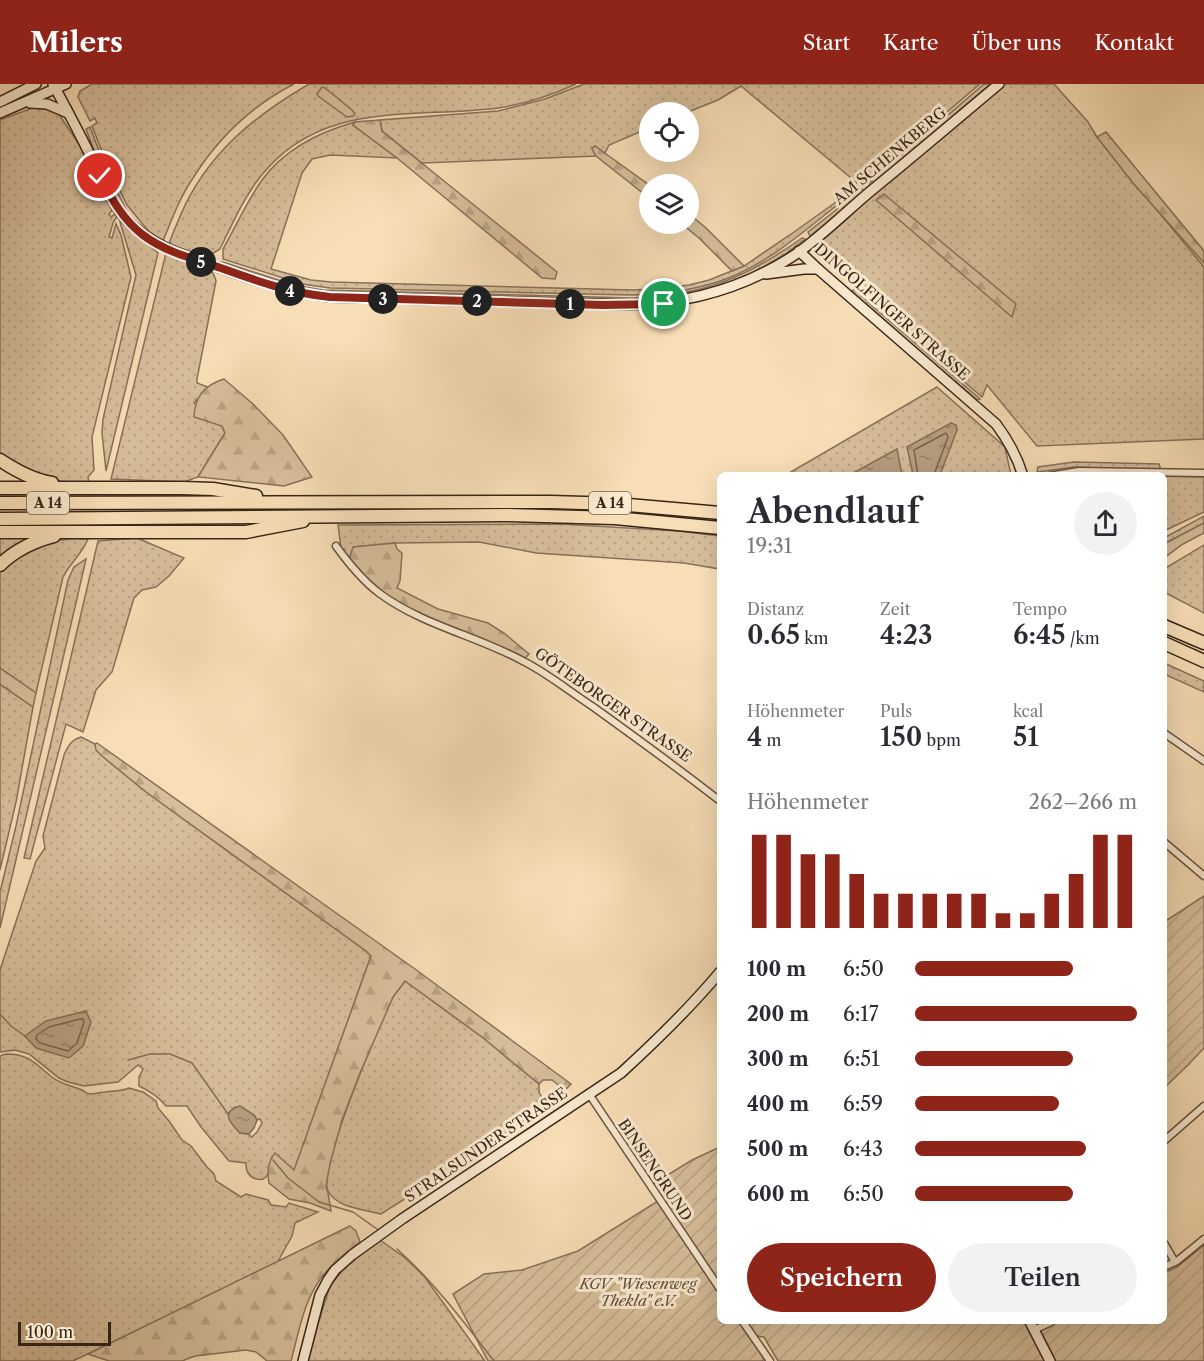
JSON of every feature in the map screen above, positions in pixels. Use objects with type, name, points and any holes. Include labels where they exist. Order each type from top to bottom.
[{"type":"highway","points":[[0,459],[11,467],[43,481],[80,488]]},
{"type":"highway","points":[[0,488],[213,489],[288,502]]},
{"type":"highway","name":"A 14","points":[[0,503],[551,502],[617,504],[717,513]]},
{"type":"highway","name":"A 14","points":[[0,519],[544,515],[615,518],[717,528]]},
{"type":"highway","points":[[0,532],[246,532],[328,516]]},
{"type":"highway","points":[[0,565],[26,547],[69,532]]},
{"type":"highway","points":[[1167,627],[1204,643]]},
{"type":"highway","points":[[1167,644],[1204,661]]},
{"type":"main road","points":[[0,102],[36,84]]},
{"type":"main road","points":[[0,113],[54,86],[66,84]]},
{"type":"main road","name":"AM SCHENKBERG","points":[[800,251],[999,84]]},
{"type":"main road","name":"DINGOLFINGER STRASSE","points":[[54,86],[114,201],[126,219],[150,240],[182,255],[280,289],[330,297],[647,305],[690,300],[733,287],[761,275],[800,251],[996,424],[1007,438],[1022,472]]},
{"type":"main road","points":[[22,104],[46,104],[69,114]]},
{"type":"main road","points":[[761,275],[804,268],[818,269]]},
{"type":"main road","name":"STRALSUNDER STRASSE","points":[[303,1361],[320,1295],[344,1262],[394,1224],[621,1073],[717,976]]},
{"type":"main road","points":[[1032,1326],[1050,1361]]},
{"type":"street","points":[[1073,472],[1150,472]]},
{"type":"street","points":[[1167,472],[1204,473]]},
{"type":"street","name":"GÖTEBORGER STRASSE","points":[[336,546],[366,582],[389,600],[423,618],[478,639],[540,670],[653,749],[717,799]]},
{"type":"street","points":[[1167,735],[1204,761]]},
{"type":"street","points":[[1167,845],[1204,876]]},
{"type":"street","name":"BINSENGRUND","points":[[590,1094],[717,1284]]},
{"type":"street","points":[[1167,1138],[1204,1106]]},
{"type":"street","points":[[1167,1266],[1204,1239]]},
{"type":"street","points":[[1167,1248],[1175,1262]]},
{"type":"street","points":[[744,1324],[770,1361]]},
{"type":"green space","points":[[92,84],[294,84],[251,112],[214,149],[184,193],[163,241],[150,233],[127,205],[108,167],[92,126],[97,123],[95,118],[90,121],[78,97],[80,91]]},
{"type":"green space","points":[[309,84],[576,84],[538,99],[498,108],[370,117],[339,124],[311,135],[284,152],[260,177],[243,203],[220,249],[212,254],[189,251],[169,244],[192,193],[218,155],[251,123]]},
{"type":"green space","points":[[584,84],[980,84],[865,182],[781,249],[744,271],[695,288],[632,295],[330,288],[302,284],[223,259],[223,249],[257,188],[271,169],[303,144],[328,131],[355,122],[353,125],[397,158],[330,155],[312,159],[302,173],[271,269],[311,280],[331,282],[632,290],[689,285],[709,280],[744,266],[836,202],[857,183],[741,86],[718,100],[699,108],[699,102],[639,102],[639,132],[609,145],[605,153],[595,146],[592,149],[596,156],[422,163],[382,131],[380,120],[498,111],[545,99]]},
{"type":"green space","points":[[984,84],[992,84],[810,236],[808,232],[855,195]]},
{"type":"green space","points":[[1003,84],[1054,84],[1088,122],[1097,137],[1204,267],[1204,439],[1037,446],[987,385],[982,397],[871,302],[822,255],[818,245],[823,239]]},
{"type":"green space","points":[[322,87],[355,114],[347,117],[318,96]]},
{"type":"green space","points":[[42,106],[57,112],[60,116],[78,143],[113,209],[109,214],[111,217],[116,213],[109,237],[112,238],[116,224],[121,235],[131,277],[92,437],[94,470],[88,477],[89,483],[47,478],[0,456],[0,120]]},
{"type":"green space","points":[[380,120],[382,131],[557,272],[555,279],[542,278],[397,158],[353,125],[355,122]]},
{"type":"green space","points":[[90,127],[125,210],[102,172],[86,129]]},
{"type":"green space","points":[[1106,132],[1204,251],[1204,263],[1132,182],[1097,137]]},
{"type":"green space","points":[[595,146],[639,178],[639,190],[596,156],[592,149]]},
{"type":"green space","points":[[884,194],[1016,304],[1012,317],[876,200]]},
{"type":"green space","points":[[122,221],[158,253],[106,471],[102,433],[103,419],[136,275],[120,222]]},
{"type":"green space","points":[[699,222],[744,266],[732,271],[694,234],[699,234]]},
{"type":"green space","points":[[802,238],[805,239],[784,255],[744,278],[694,295],[649,301],[326,293],[300,290],[220,264],[223,262],[294,285],[323,290],[632,298],[681,293],[722,282],[761,264]]},
{"type":"green space","points":[[166,253],[204,267],[215,277],[197,379],[197,383],[208,387],[194,403],[222,426],[225,433],[198,477],[184,482],[111,479]]},
{"type":"green space","points":[[855,288],[870,304],[980,399],[977,400],[867,307],[852,291]]},
{"type":"green space","points":[[224,379],[253,404],[283,435],[312,477],[284,486],[198,477],[225,433],[222,426],[194,417],[196,403],[206,388]]},
{"type":"green space","points":[[937,387],[1005,447],[1010,472],[791,472]]},
{"type":"green space","points":[[1074,462],[1159,464],[1161,470],[1074,467],[1037,472],[1038,467]]},
{"type":"green space","points":[[1167,476],[1204,477],[1204,512],[1167,530]]},
{"type":"green space","points":[[1204,516],[1204,523],[1167,542],[1167,536]]},
{"type":"green space","points":[[1204,523],[1204,533],[1167,556],[1167,542]]},
{"type":"green space","points":[[561,524],[678,531],[717,536],[717,568],[684,563],[536,553],[479,542],[395,543],[354,547],[349,560],[341,548],[338,525]]},
{"type":"green space","points":[[0,535],[44,535],[0,562]]},
{"type":"green space","points":[[137,538],[184,558],[156,587],[142,590],[134,598],[112,672],[96,690],[83,732],[66,724],[30,859],[24,858],[98,541]]},
{"type":"green space","points":[[88,539],[63,577],[36,693],[0,668],[0,570],[18,556],[53,541]]},
{"type":"green space","points":[[395,543],[397,549],[402,553],[400,581],[397,588],[438,609],[488,623],[529,654],[525,658],[400,605],[369,583],[349,560],[353,547]]},
{"type":"green space","points":[[1204,545],[1204,613],[1167,594],[1167,567]]},
{"type":"green space","points":[[86,559],[0,928],[0,892],[68,580],[74,567]]},
{"type":"green space","points":[[1167,664],[1204,681],[1204,692],[1167,675]]},
{"type":"green space","points":[[0,668],[36,693],[33,707],[0,684]]},
{"type":"green space","points":[[0,684],[33,707],[16,802],[0,870]]},
{"type":"green space","points":[[81,737],[95,744],[96,750],[102,756],[146,792],[371,956],[294,1171],[272,1157],[264,1179],[259,1180],[252,1177],[247,1171],[246,1163],[229,1161],[187,1106],[166,1106],[154,1094],[139,1086],[139,1077],[143,1069],[138,1065],[118,1082],[84,1086],[59,1078],[29,1054],[15,1050],[0,1052],[0,970],[36,861],[45,848],[43,836],[64,755],[70,744]],"holes":[[[235,1107],[254,1115],[262,1123],[252,1137],[240,1133],[228,1114]]]},
{"type":"green space","points":[[97,743],[415,969],[571,1084],[565,1090],[552,1080],[543,1080],[539,1084],[482,1037],[405,981],[393,997],[342,1120],[326,1186],[331,1211],[310,1203],[289,1199],[269,1183],[269,1164],[275,1153],[294,1170],[371,956],[146,792],[96,750],[95,744]]},
{"type":"green space","points":[[1204,896],[1204,1048],[1167,1085],[1167,920]]},
{"type":"green space","points":[[405,981],[482,1037],[539,1084],[539,1092],[546,1105],[473,1156],[381,1214],[351,1207],[332,1197],[328,1191],[327,1178],[340,1128],[363,1066],[392,999]]},
{"type":"green space","points":[[6,1054],[27,1058],[56,1080],[87,1093],[129,1088],[143,1092],[156,1101],[158,1108],[182,1140],[191,1146],[214,1174],[216,1181],[241,1197],[246,1194],[268,1200],[271,1205],[286,1207],[289,1203],[318,1212],[295,1223],[292,1236],[277,1263],[73,1361],[0,1361],[0,1056]]},
{"type":"green space","points":[[717,1148],[717,1281],[653,1184],[692,1160]]},
{"type":"green space","name":"KGV \"Wiesenweg Thekla\" e.V.","points":[[658,1201],[717,1285],[717,1324],[1027,1324],[1045,1361],[778,1361],[764,1337],[753,1336],[764,1360],[488,1361],[453,1294],[484,1274],[522,1270],[578,1251]]},
{"type":"green space","points":[[350,1226],[356,1231],[360,1242],[333,1265],[318,1282],[303,1315],[291,1361],[267,1361],[256,1352],[246,1350],[195,1356],[182,1361],[109,1361],[88,1354]]},
{"type":"green space","points":[[380,1240],[404,1257],[424,1276],[485,1361],[308,1361],[330,1286],[346,1266]]},
{"type":"green space","points":[[1204,1245],[1204,1361],[1052,1361],[1037,1331],[1053,1324],[1167,1324],[1167,1272],[1177,1267]]},
{"type":"water","points":[[951,423],[956,425],[957,430],[941,472],[912,472],[907,447]]},
{"type":"water","points":[[897,449],[901,472],[855,472]]},
{"type":"water","points":[[86,1011],[91,1022],[83,1046],[69,1058],[36,1048],[25,1036],[46,1021]]},
{"type":"water","points":[[240,1106],[254,1115],[257,1120],[249,1134],[240,1133],[229,1118],[230,1111]]},
{"type":"waterway","points":[[0,1014],[25,1036]]},
{"type":"waterway","points":[[128,1060],[150,1054],[170,1054],[192,1063],[228,1114]]},
{"type":"waterway","points":[[273,1160],[288,1178],[319,1202],[353,1212],[377,1229]]},
{"type":"waterway","points":[[397,1249],[436,1289],[494,1361]]},
{"type":"route","points":[[100,176],[123,215],[150,240],[182,255],[293,292],[330,297],[603,305],[664,304]]}]
